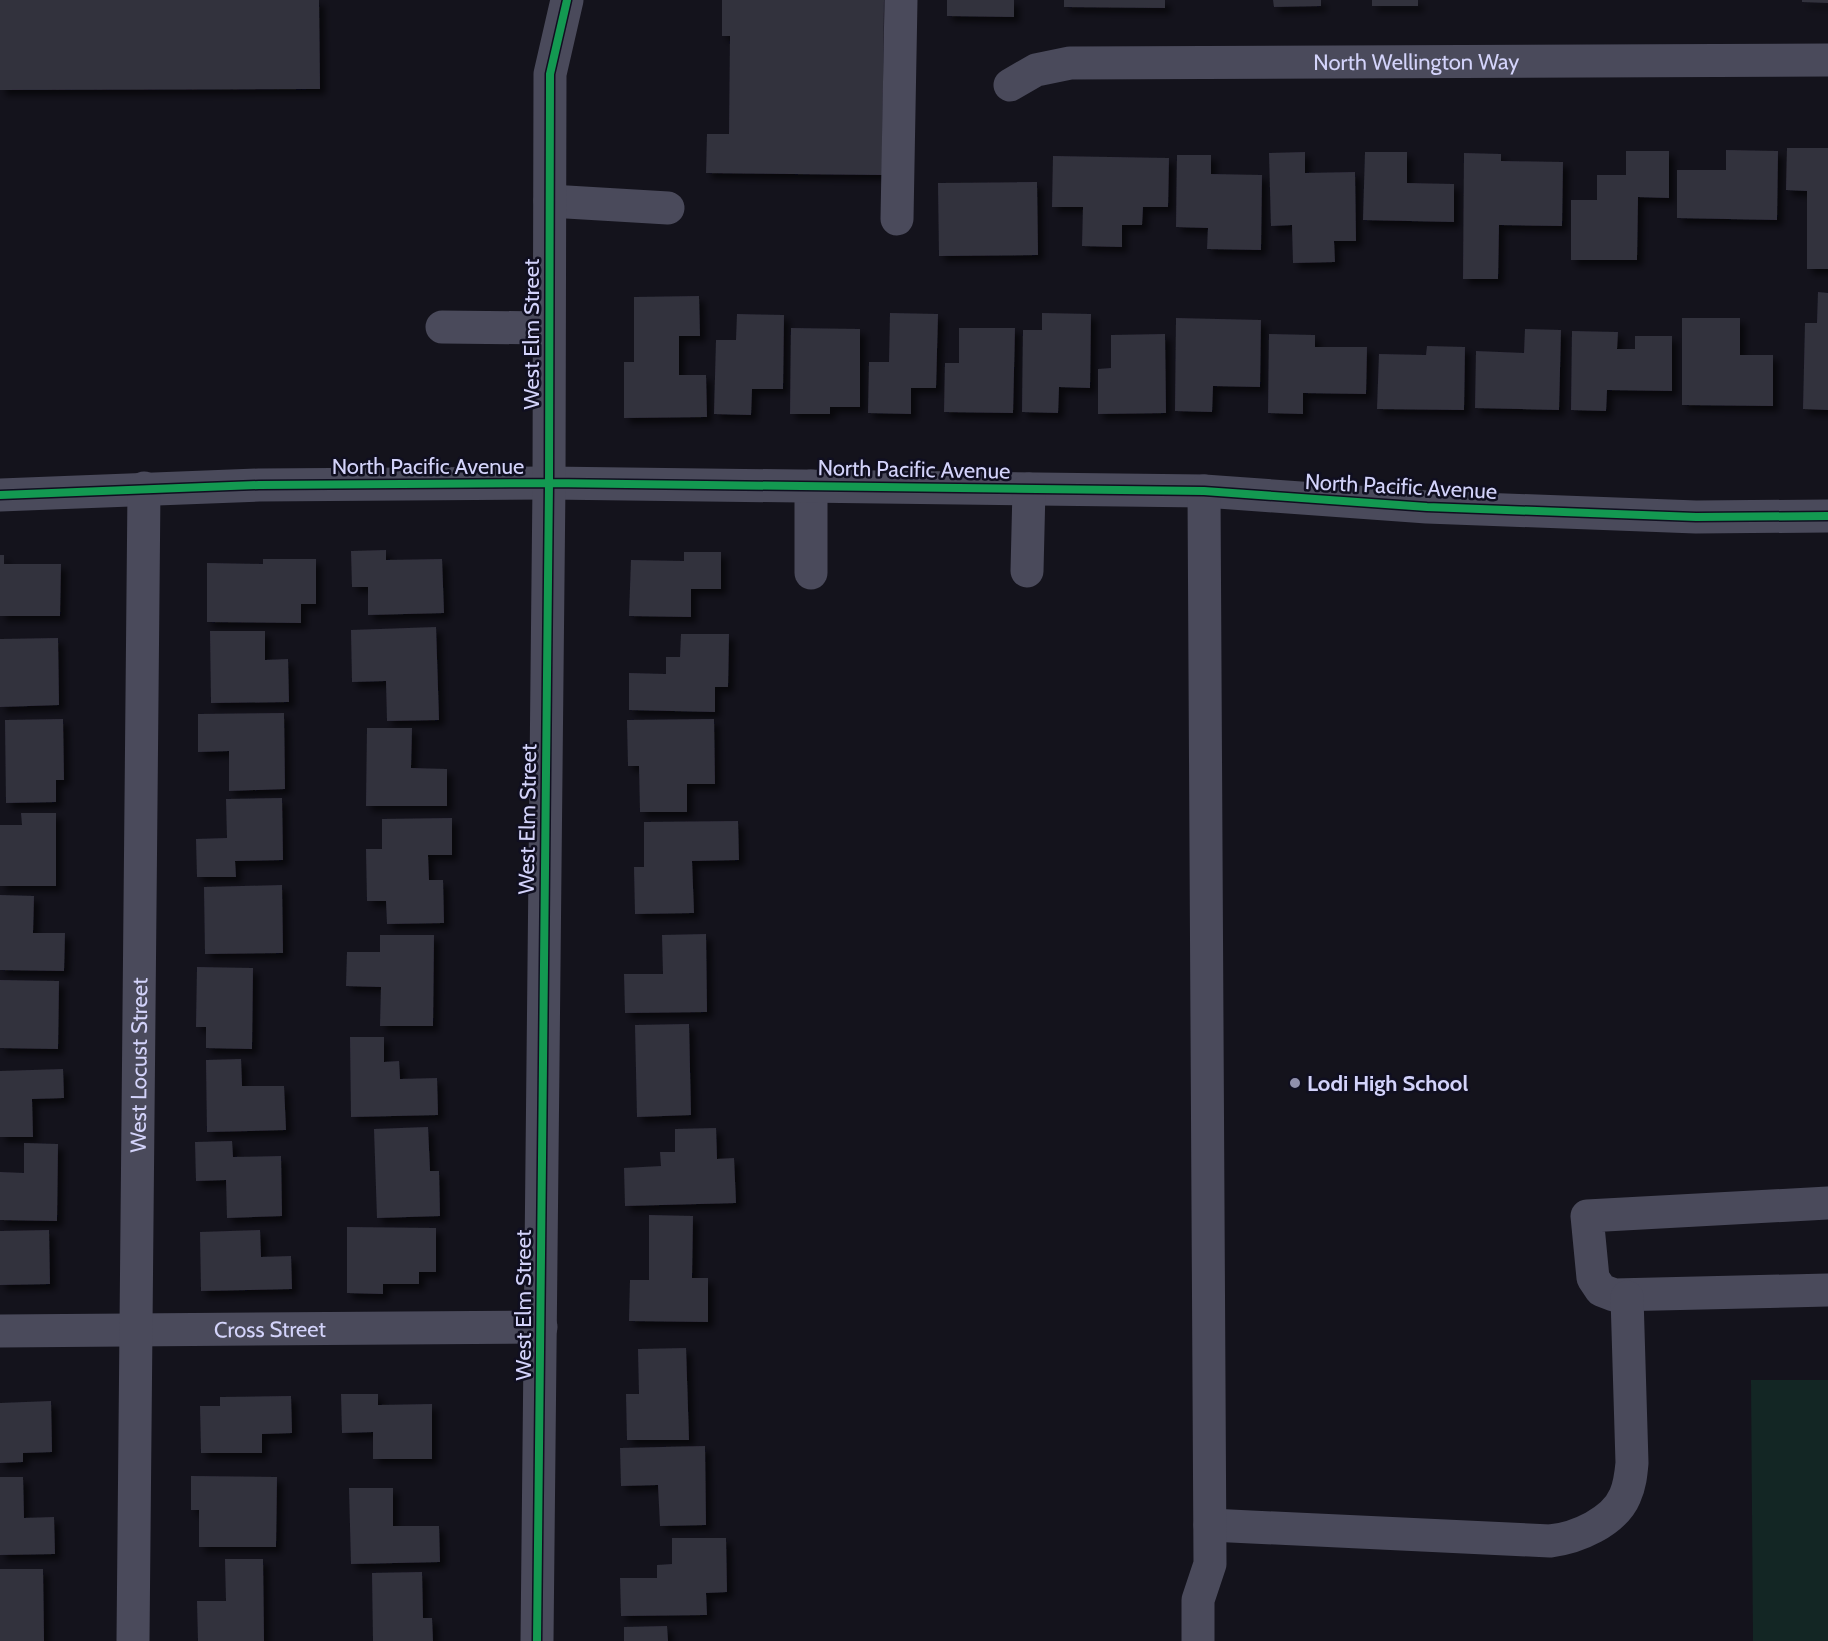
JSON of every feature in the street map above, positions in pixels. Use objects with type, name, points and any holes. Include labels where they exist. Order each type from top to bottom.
[{"type":"street","name":"West Elm Street","points":[[537,1641],[549,483],[550,74],[567,0]]},
{"type":"street","points":[[897,219],[901,0]]},
{"type":"street","name":"North Wellington Way","points":[[1010,85],[1036,70],[1070,63],[1828,60]]},
{"type":"street","points":[[550,201],[668,208]]},
{"type":"street","points":[[442,327],[548,328]]},
{"type":"street","name":"North Pacific Avenue","points":[[0,495],[144,488],[549,483],[811,486],[1204,491],[1427,507],[1696,517],[1828,516]]},
{"type":"street","points":[[811,486],[811,573]]},
{"type":"street","name":"West Locust Street","points":[[133,1641],[144,488]]},
{"type":"street","points":[[1027,572],[1029,489]]},
{"type":"street","points":[[1198,1641],[1198,1600],[1210,1564],[1204,491]]},
{"type":"street","points":[[1828,1203],[1587,1216],[1593,1278],[1601,1290],[1627,1297],[1828,1290]]},
{"type":"street","points":[[1210,1525],[1550,1540],[1568,1539],[1588,1530],[1624,1499],[1630,1483],[1632,1463],[1627,1297]]},
{"type":"street","name":"Cross Street","points":[[0,1331],[541,1327]]},
{"type":"green space","points":[[1751,1380],[1828,1380],[1828,1641],[1753,1641]]},
{"type":"building","points":[[0,0],[319,0],[320,89],[0,90]]},
{"type":"building","points":[[722,0],[884,0],[882,175],[706,173],[707,134],[729,134],[730,36],[722,36]]},
{"type":"building","points":[[947,0],[1014,0],[1014,17],[947,16]]},
{"type":"building","points":[[1064,0],[1165,0],[1165,8],[1064,7]]},
{"type":"building","points":[[1273,0],[1321,0],[1321,6],[1274,7]]},
{"type":"building","points":[[1372,0],[1418,0],[1418,6],[1372,6]]},
{"type":"building","points":[[1802,0],[1828,0],[1828,3],[1802,2]]},
{"type":"building","points":[[1787,148],[1828,148],[1828,269],[1807,269],[1807,191],[1786,190]]},
{"type":"building","points":[[1726,150],[1778,151],[1777,220],[1677,218],[1677,170],[1726,170]]},
{"type":"building","points":[[1626,151],[1669,151],[1669,198],[1638,197],[1637,260],[1571,260],[1571,200],[1597,200],[1597,175],[1626,175]]},
{"type":"building","points":[[1305,152],[1305,173],[1355,172],[1356,241],[1334,241],[1335,262],[1293,263],[1292,225],[1271,226],[1269,153]]},
{"type":"building","points":[[1365,152],[1407,152],[1407,183],[1454,184],[1454,222],[1363,220]]},
{"type":"building","points":[[1464,153],[1501,154],[1501,161],[1563,162],[1562,226],[1499,225],[1498,279],[1463,279]]},
{"type":"building","points":[[1177,155],[1211,155],[1211,174],[1262,175],[1261,250],[1207,249],[1208,228],[1176,227]]},
{"type":"building","points":[[1053,156],[1169,158],[1168,207],[1143,207],[1142,225],[1122,225],[1122,247],[1082,246],[1083,207],[1052,207]]},
{"type":"building","points":[[1037,182],[1038,255],[939,256],[938,183]]},
{"type":"building","points":[[1818,292],[1828,293],[1828,410],[1803,409],[1805,323],[1817,323]]},
{"type":"building","points":[[699,296],[700,336],[679,336],[679,375],[706,375],[707,417],[624,418],[624,362],[634,362],[634,297]]},
{"type":"building","points":[[890,313],[938,314],[936,388],[911,388],[911,414],[868,413],[869,362],[889,362]]},
{"type":"building","points":[[1042,313],[1091,314],[1090,388],[1059,387],[1058,413],[1022,412],[1023,330],[1042,330]]},
{"type":"building","points":[[737,314],[784,315],[783,389],[752,389],[751,415],[714,414],[716,340],[736,340]]},
{"type":"building","points":[[1176,318],[1261,320],[1260,387],[1213,386],[1212,412],[1175,411]]},
{"type":"building","points":[[1682,318],[1740,318],[1740,355],[1773,355],[1773,406],[1682,405]]},
{"type":"building","points":[[791,328],[860,329],[860,407],[830,407],[830,414],[790,414]]},
{"type":"building","points":[[959,328],[1015,328],[1013,413],[944,412],[945,363],[959,363]]},
{"type":"building","points":[[1525,329],[1561,330],[1559,410],[1475,408],[1476,351],[1524,353]]},
{"type":"building","points":[[1572,331],[1618,332],[1617,349],[1635,349],[1635,336],[1672,336],[1672,391],[1607,390],[1606,411],[1571,410]]},
{"type":"building","points":[[1165,334],[1166,413],[1098,414],[1098,369],[1111,368],[1111,335]]},
{"type":"building","points":[[1269,334],[1315,335],[1315,347],[1367,347],[1366,394],[1303,393],[1303,414],[1268,413]]},
{"type":"building","points":[[1427,346],[1465,347],[1464,410],[1377,409],[1379,354],[1426,355]]},
{"type":"building","points":[[386,550],[386,560],[442,559],[444,613],[368,615],[368,587],[352,587],[351,551]]},
{"type":"building","points":[[684,552],[721,552],[721,589],[691,589],[691,617],[629,616],[631,560],[684,561]]},
{"type":"building","points":[[0,555],[4,555],[4,564],[61,564],[60,616],[0,616]]},
{"type":"building","points":[[263,559],[316,559],[316,604],[301,604],[301,623],[207,622],[207,563],[263,564]]},
{"type":"building","points":[[436,627],[439,720],[387,721],[386,681],[352,682],[351,630]]},
{"type":"building","points":[[210,631],[265,631],[265,660],[288,659],[289,702],[211,703]]},
{"type":"building","points":[[681,634],[729,634],[728,687],[715,687],[715,712],[629,710],[629,673],[666,674],[666,657],[680,657]]},
{"type":"building","points":[[58,638],[59,705],[0,707],[0,639]]},
{"type":"building","points":[[284,713],[285,789],[229,791],[229,751],[198,752],[198,714]]},
{"type":"building","points":[[63,719],[64,780],[56,780],[56,802],[6,803],[5,720]]},
{"type":"building","points":[[714,719],[715,784],[687,784],[687,812],[640,812],[639,766],[628,766],[627,720]]},
{"type":"building","points":[[367,728],[412,728],[411,768],[447,769],[447,806],[366,806]]},
{"type":"building","points":[[282,798],[283,860],[235,861],[236,877],[197,877],[196,839],[227,838],[226,799]]},
{"type":"building","points":[[21,813],[56,813],[56,886],[0,886],[0,825],[22,825]]},
{"type":"building","points":[[452,818],[452,855],[428,855],[429,880],[443,880],[444,923],[387,924],[386,901],[367,901],[366,849],[382,849],[382,819]]},
{"type":"building","points":[[738,821],[739,860],[692,861],[694,913],[635,914],[634,867],[644,867],[644,822]]},
{"type":"building","points":[[282,885],[283,953],[205,954],[204,887]]},
{"type":"building","points":[[0,895],[34,896],[33,933],[65,933],[64,971],[0,970]]},
{"type":"building","points":[[706,934],[707,1012],[625,1013],[624,974],[663,974],[662,935]]},
{"type":"building","points":[[380,935],[434,935],[433,1026],[380,1026],[381,987],[346,986],[347,952],[380,952]]},
{"type":"building","points":[[197,967],[253,968],[252,1049],[206,1048],[206,1027],[196,1027]]},
{"type":"building","points":[[0,980],[59,981],[58,1049],[0,1048]]},
{"type":"building","points":[[689,1024],[691,1115],[637,1117],[635,1025]]},
{"type":"building","points":[[350,1037],[384,1037],[384,1062],[399,1061],[400,1079],[437,1078],[438,1115],[351,1117]]},
{"type":"building","points":[[241,1059],[242,1086],[284,1086],[286,1130],[207,1132],[206,1060]]},
{"type":"building","points":[[63,1069],[64,1098],[32,1099],[33,1137],[0,1137],[0,1071]]},
{"type":"building","points":[[428,1127],[430,1171],[439,1171],[440,1216],[377,1218],[374,1129]]},
{"type":"building","points":[[716,1128],[717,1159],[734,1158],[736,1203],[625,1206],[624,1168],[661,1166],[660,1152],[675,1152],[675,1129]]},
{"type":"building","points":[[232,1141],[233,1157],[281,1156],[282,1216],[227,1218],[226,1180],[196,1181],[195,1142]]},
{"type":"building","points":[[24,1143],[58,1144],[57,1221],[0,1220],[0,1172],[24,1173]]},
{"type":"building","points":[[649,1215],[693,1216],[692,1278],[708,1278],[708,1322],[629,1321],[630,1280],[649,1280]]},
{"type":"building","points":[[347,1227],[436,1228],[436,1272],[419,1272],[419,1284],[383,1284],[383,1294],[347,1293]]},
{"type":"building","points":[[49,1230],[50,1284],[0,1285],[0,1231]]},
{"type":"building","points":[[260,1230],[261,1257],[291,1256],[292,1289],[201,1291],[200,1232]]},
{"type":"building","points":[[686,1348],[689,1440],[627,1440],[626,1394],[639,1394],[638,1349]]},
{"type":"building","points":[[341,1394],[378,1394],[378,1405],[432,1404],[432,1459],[373,1459],[373,1432],[342,1433]]},
{"type":"building","points":[[291,1396],[292,1433],[262,1434],[262,1453],[201,1453],[200,1406],[220,1406],[220,1397]]},
{"type":"building","points":[[51,1401],[52,1452],[23,1453],[23,1462],[0,1463],[0,1403]]},
{"type":"building","points":[[705,1446],[706,1525],[660,1526],[658,1485],[621,1486],[620,1448]]},
{"type":"building","points":[[191,1476],[277,1477],[276,1547],[199,1547],[199,1510],[191,1510]]},
{"type":"building","points":[[0,1477],[23,1477],[24,1518],[54,1517],[55,1554],[0,1555]]},
{"type":"building","points":[[349,1488],[393,1488],[393,1526],[439,1526],[440,1562],[351,1564]]},
{"type":"building","points":[[672,1538],[726,1538],[727,1592],[706,1593],[707,1615],[621,1616],[620,1578],[657,1578],[657,1565],[672,1564]]},
{"type":"building","points":[[225,1559],[263,1559],[264,1641],[198,1641],[197,1601],[226,1601]]},
{"type":"building","points":[[0,1569],[43,1569],[44,1641],[0,1641]]},
{"type":"building","points":[[422,1572],[423,1618],[432,1618],[433,1641],[373,1641],[372,1573]]},
{"type":"building","points":[[667,1626],[668,1641],[624,1641],[624,1627]]},
{"type":"cycle path","points":[[537,1641],[549,483],[550,74],[567,0]]},
{"type":"cycle path","points":[[0,495],[259,485],[549,483],[1204,491],[1427,507],[1696,517],[1828,516]]},
{"type":"place","name":"Lodi High School","points":[[1295,1083]]}]
